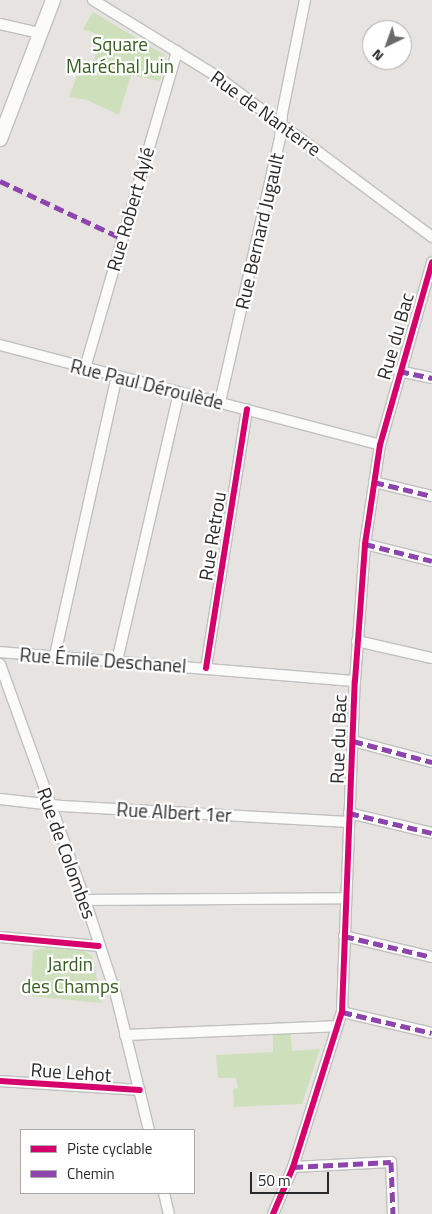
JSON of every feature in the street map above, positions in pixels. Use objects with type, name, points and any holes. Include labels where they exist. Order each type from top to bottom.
[{"type":"main road","points":[[0,139],[53,0]]},
{"type":"street","name":"Rue de Nanterre","points":[[93,0],[177,51],[282,124],[432,236]]},
{"type":"street","name":"Rue Bernard Jugault","points":[[220,402],[282,124],[305,0]]},
{"type":"street","points":[[0,24],[40,33]]},
{"type":"street","name":"Rue Robert Aylé","points":[[86,368],[177,51]]},
{"type":"street","name":"Rue du Bac","points":[[274,1214],[292,1168],[342,1012],[355,681],[365,544],[380,445],[399,371],[432,262]]},
{"type":"street","name":"Rue Paul Déroulède","points":[[0,345],[380,445]]},
{"type":"street","points":[[399,371],[432,378]]},
{"type":"street","points":[[55,655],[117,376]]},
{"type":"street","points":[[117,661],[179,393]]},
{"type":"street","name":"Rue Retrou","points":[[206,668],[248,409]]},
{"type":"street","points":[[374,482],[432,496]]},
{"type":"street","points":[[365,544],[432,561]]},
{"type":"street","points":[[358,641],[432,658]]},
{"type":"street","name":"Rue Émile Deschanel","points":[[0,652],[355,681]]},
{"type":"street","name":"Rue de Colombes","points":[[0,664],[49,804],[86,900],[125,1035],[149,1129]]},
{"type":"street","points":[[353,741],[432,762]]},
{"type":"street","name":"Rue Albert 1er","points":[[0,799],[49,804],[349,818],[432,833]]},
{"type":"street","points":[[86,900],[345,898]]},
{"type":"street","points":[[0,936],[99,946]]},
{"type":"street","points":[[344,936],[432,957]]},
{"type":"street","points":[[342,1012],[432,1032]]},
{"type":"street","points":[[125,1035],[336,1026]]},
{"type":"street","name":"Rue Lehot","points":[[0,1082],[140,1090]]},
{"type":"street","points":[[292,1168],[391,1162],[393,1214]]},
{"type":"street","points":[[164,1194],[170,1214]]},
{"type":"green space","name":"Square Maréchal Juin","points":[[93,12],[165,55],[166,59],[160,81],[131,75],[119,115],[87,100],[69,97],[79,70],[89,73],[102,36],[83,29]]},
{"type":"green space","name":"Jardin des Champs","points":[[42,948],[84,951],[92,956],[102,1003],[30,996],[33,951]]},
{"type":"green space","points":[[290,1029],[292,1051],[320,1049],[302,1104],[234,1107],[233,1089],[238,1088],[236,1078],[218,1078],[216,1055],[273,1052],[273,1030]]},
{"type":"marked path","points":[[0,181],[121,238]]},
{"type":"marked path","points":[[399,371],[432,378]]},
{"type":"marked path","points":[[374,482],[432,496]]},
{"type":"marked path","points":[[365,544],[432,561]]},
{"type":"marked path","points":[[353,741],[432,762]]},
{"type":"marked path","points":[[349,813],[432,833]]},
{"type":"marked path","points":[[344,936],[432,957]]},
{"type":"marked path","points":[[342,1012],[432,1033]]},
{"type":"marked path","points":[[293,1167],[391,1162],[393,1214]]},
{"type":"cycle path","points":[[273,1214],[293,1167],[342,1012],[355,681],[365,544],[380,445],[432,262]]},
{"type":"cycle path","points":[[206,668],[247,409]]},
{"type":"cycle path","points":[[0,937],[99,946]]},
{"type":"cycle path","points":[[0,1081],[140,1090]]}]
